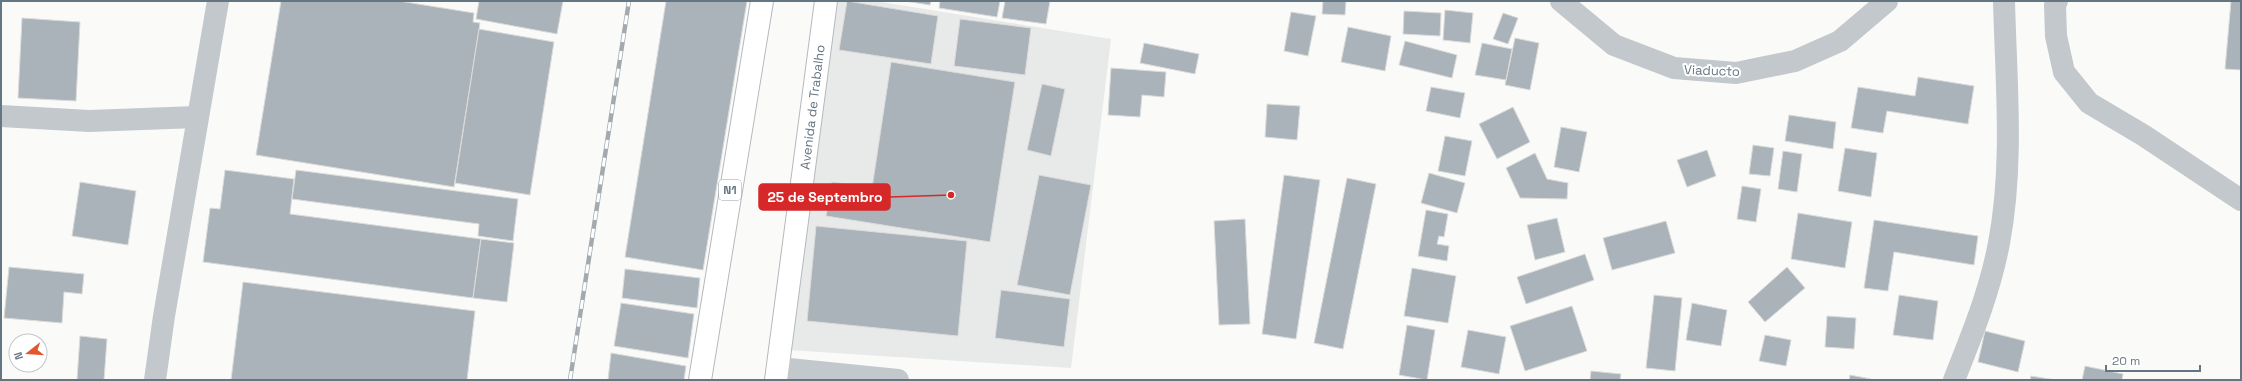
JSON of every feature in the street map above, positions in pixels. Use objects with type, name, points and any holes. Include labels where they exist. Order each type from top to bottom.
[{"type":"highway","name":"N1","points":[[700,380],[762,1]]},
{"type":"highway","name":"Avenida de Trabalho","points":[[777,374],[826,1]]},
{"type":"street","points":[[155,380],[197,117],[218,1]]},
{"type":"street","name":"Viaducto","points":[[1561,1],[1614,45],[1674,68],[1736,73],[1794,61],[1840,41],[1887,1]]},
{"type":"street","points":[[1954,380],[1977,324],[1988,290],[1999,243],[2005,202],[2008,155],[2004,1]]},
{"type":"street","points":[[2057,1],[2055,5],[2056,36],[2064,72],[2089,103],[2143,135],[2241,200]]},
{"type":"street","points":[[1,116],[89,121],[197,117]]},
{"type":"street","points":[[777,374],[898,380]]},
{"type":"shaded area","points":[[837,1],[875,1],[1111,39],[1071,368],[788,350]]},
{"type":"building","points":[[281,1],[399,1],[474,13],[473,22],[480,23],[454,187],[256,155]]},
{"type":"building","points":[[479,1],[563,1],[557,34],[476,19]]},
{"type":"building","points":[[666,1],[747,1],[703,270],[625,257]]},
{"type":"building","points":[[847,1],[938,16],[931,64],[839,50]]},
{"type":"building","points":[[904,1],[931,1],[930,5]]},
{"type":"building","points":[[940,1],[1000,1],[997,17],[939,8]]},
{"type":"building","points":[[1005,1],[1050,1],[1046,24],[1002,18]]},
{"type":"building","points":[[1323,1],[1346,1],[1345,15],[1322,14]]},
{"type":"building","points":[[2231,1],[2241,1],[2241,70],[2225,69]]},
{"type":"building","points":[[1445,10],[1473,13],[1470,43],[1443,40]]},
{"type":"building","points":[[1404,11],[1441,13],[1440,36],[1403,34]]},
{"type":"building","points":[[1291,12],[1316,16],[1308,56],[1284,51]]},
{"type":"building","points":[[1503,13],[1518,18],[1508,44],[1493,39]]},
{"type":"building","points":[[22,18],[80,22],[76,101],[18,98]]},
{"type":"building","points":[[960,19],[1031,28],[1025,75],[954,66]]},
{"type":"building","points":[[1348,27],[1391,36],[1385,71],[1341,62]]},
{"type":"building","points":[[479,29],[554,42],[530,195],[455,183]]},
{"type":"building","points":[[1515,38],[1539,43],[1530,90],[1505,85]]},
{"type":"building","points":[[1405,41],[1457,55],[1452,78],[1399,65]]},
{"type":"building","points":[[1144,43],[1199,54],[1195,74],[1140,63]]},
{"type":"building","points":[[1482,43],[1512,49],[1506,80],[1475,75]]},
{"type":"building","points":[[891,62],[1015,82],[990,242],[826,216],[832,182],[872,188]]},
{"type":"building","points":[[1111,68],[1166,72],[1164,97],[1142,95],[1140,117],[1108,115]]},
{"type":"building","points":[[1918,77],[1974,86],[1968,124],[1887,111],[1883,133],[1851,128],[1858,87],[1915,96]]},
{"type":"building","points":[[1042,84],[1065,89],[1051,156],[1027,150]]},
{"type":"building","points":[[1431,87],[1465,93],[1460,118],[1426,111]]},
{"type":"building","points":[[1267,104],[1300,106],[1297,140],[1265,137]]},
{"type":"building","points":[[1513,107],[1530,142],[1497,159],[1479,124]]},
{"type":"building","points":[[1789,115],[1836,122],[1833,149],[1785,141]]},
{"type":"building","points":[[1561,127],[1587,132],[1579,172],[1554,167]]},
{"type":"building","points":[[1445,136],[1472,141],[1465,176],[1438,171]]},
{"type":"building","points":[[1753,145],[1774,148],[1770,176],[1749,174]]},
{"type":"building","points":[[1845,148],[1877,153],[1871,197],[1838,191]]},
{"type":"building","points":[[1707,150],[1716,176],[1687,187],[1677,160]]},
{"type":"building","points":[[1783,151],[1802,154],[1797,192],[1778,189]]},
{"type":"building","points":[[1535,153],[1547,179],[1568,183],[1567,199],[1520,198],[1506,168]]},
{"type":"building","points":[[225,170],[294,179],[290,214],[481,239],[473,298],[203,262],[210,208],[220,209]]},
{"type":"building","points":[[296,170],[518,199],[513,241],[478,236],[479,224],[292,199]]},
{"type":"building","points":[[1429,173],[1465,183],[1457,213],[1421,203]]},
{"type":"building","points":[[1039,175],[1091,185],[1070,295],[1017,285]]},
{"type":"building","points":[[1284,175],[1320,180],[1296,339],[1262,334]]},
{"type":"building","points":[[1347,178],[1376,184],[1343,349],[1314,343]]},
{"type":"building","points":[[80,182],[136,191],[128,245],[72,236]]},
{"type":"building","points":[[1742,186],[1761,189],[1756,222],[1737,219]]},
{"type":"building","points":[[1426,210],[1448,214],[1444,237],[1439,236],[1437,244],[1449,246],[1447,261],[1418,256]]},
{"type":"building","points":[[1798,213],[1852,222],[1845,268],[1791,259]]},
{"type":"building","points":[[1557,218],[1565,252],[1535,260],[1527,225]]},
{"type":"building","points":[[1245,219],[1250,324],[1219,325],[1214,221]]},
{"type":"building","points":[[1874,220],[1978,236],[1974,265],[1894,252],[1888,291],[1864,288]]},
{"type":"building","points":[[1666,221],[1675,253],[1612,270],[1603,238]]},
{"type":"building","points":[[816,226],[967,241],[958,336],[807,321]]},
{"type":"building","points":[[481,239],[514,243],[507,302],[473,298]]},
{"type":"building","points":[[1585,254],[1594,280],[1526,304],[1517,277]]},
{"type":"building","points":[[9,267],[84,274],[82,294],[64,292],[62,323],[4,318]]},
{"type":"building","points":[[1787,267],[1805,288],[1765,322],[1748,302]]},
{"type":"building","points":[[1412,268],[1456,276],[1448,323],[1404,316]]},
{"type":"building","points":[[625,269],[700,278],[697,308],[622,298]]},
{"type":"building","points":[[243,282],[475,311],[467,380],[231,380]]},
{"type":"building","points":[[1001,290],[1070,299],[1064,347],[995,338]]},
{"type":"building","points":[[1654,295],[1682,298],[1675,371],[1646,368]]},
{"type":"building","points":[[1899,295],[1938,301],[1933,340],[1893,335]]},
{"type":"building","points":[[621,303],[694,314],[688,358],[614,346]]},
{"type":"building","points":[[1692,303],[1727,310],[1721,346],[1686,340]]},
{"type":"building","points":[[1572,306],[1587,351],[1525,371],[1510,326]]},
{"type":"building","points":[[1827,316],[1856,318],[1854,349],[1825,347]]},
{"type":"building","points":[[1407,325],[1435,330],[1427,380],[1399,375]]},
{"type":"building","points":[[1468,330],[1506,337],[1499,374],[1461,367]]},
{"type":"building","points":[[1985,331],[2025,341],[2018,372],[1978,362]]},
{"type":"building","points":[[1765,335],[1791,340],[1786,366],[1759,361]]},
{"type":"building","points":[[80,336],[107,339],[104,380],[77,380]]},
{"type":"building","points":[[611,353],[686,366],[684,380],[608,380]]},
{"type":"building","points":[[2085,366],[2123,374],[2122,380],[2082,380]]},
{"type":"building","points":[[1591,371],[1621,374],[1620,380],[1590,380]]},
{"type":"building","points":[[1850,375],[1871,379],[1849,380]]},
{"type":"building","points":[[2031,376],[2056,380],[2030,380]]},
{"type":"railway","points":[[570,380],[629,1]]},
{"type":"place","name":"25 de Septembro","points":[[951,195]]}]
